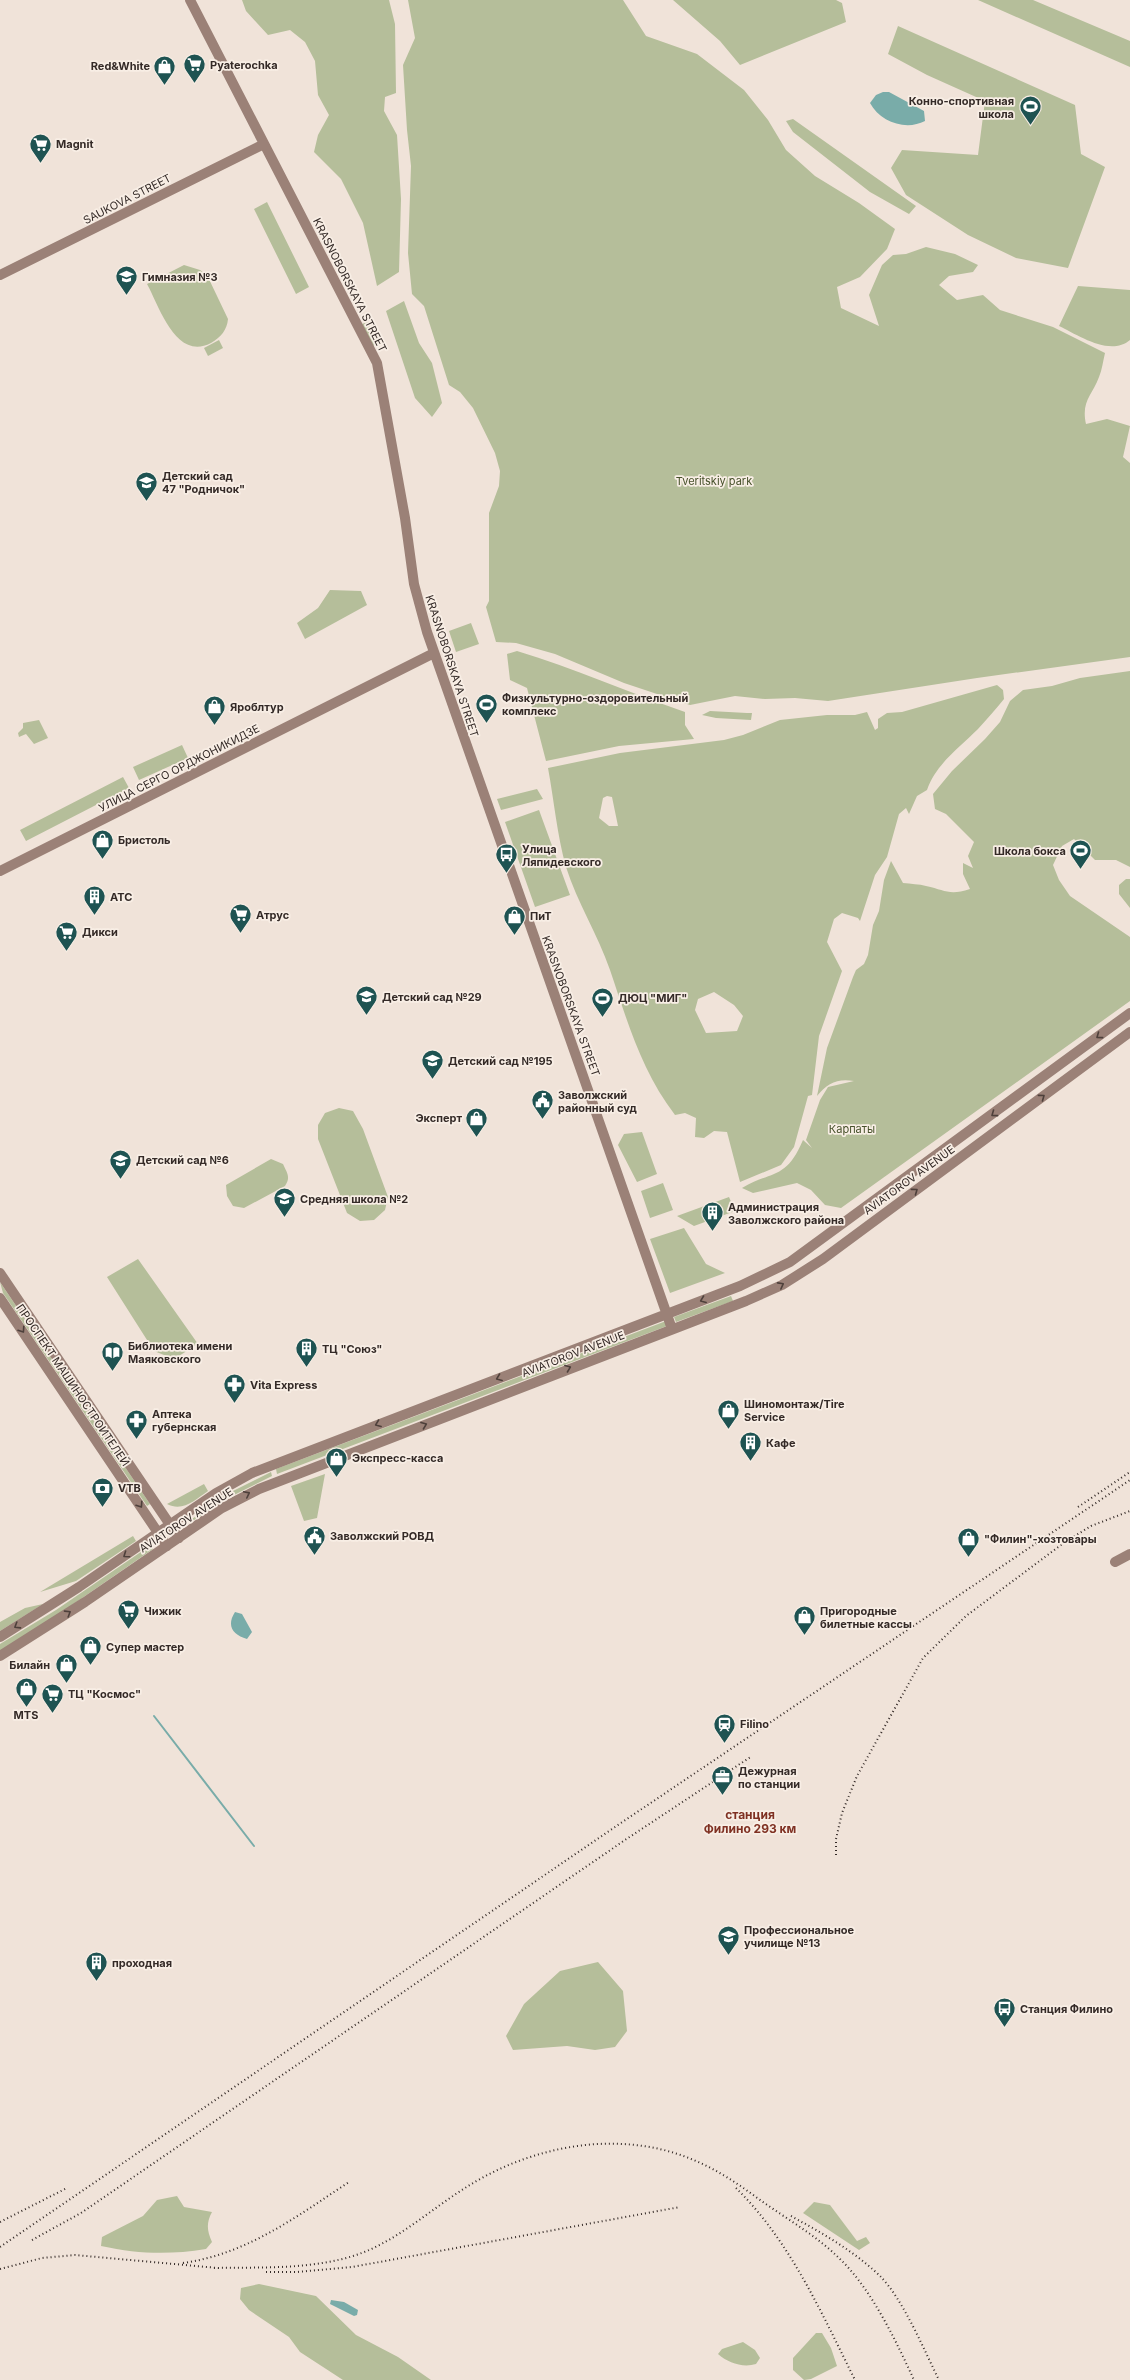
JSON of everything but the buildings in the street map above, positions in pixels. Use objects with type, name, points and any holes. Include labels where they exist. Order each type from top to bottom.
[{"type":"main road","name":"KRASNOBORSKAYA STREET","points":[[190,0],[377,363],[405,518],[414,584],[434,653],[672,1329]]},
{"type":"main road","name":"SAUKOVA STREET","points":[[0,275],[264,144]]},
{"type":"main road","name":"УЛИЦА СЕРГО ОРДЖОНИКИДЗЕ","points":[[0,871],[434,653]]},
{"type":"main road","name":"AVIATOROV AVENUE","points":[[0,1636],[79,1587],[216,1493],[252,1474],[740,1286],[790,1262],[812,1248],[1130,1013]]},
{"type":"main road","name":"AVIATOROV AVENUE","points":[[0,1656],[85,1602],[222,1508],[285,1478],[746,1301],[782,1285],[823,1259],[1130,1032]]},
{"type":"main road","name":"ПРОСПЕКТ МАШИНОСТРОИТЕЛЕЙ","points":[[0,1273],[179,1538]]},
{"type":"main road","name":"ПРОСПЕКТ МАШИНОСТРОИТЕЛЕЙ","points":[[0,1298],[167,1546]]},
{"type":"main road","points":[[1115,1562],[1130,1554]]},
{"type":"green space","points":[[242,0],[389,0],[395,24],[396,93],[385,97],[384,111],[397,135],[401,199],[399,272],[377,286],[363,223],[341,179],[314,152],[318,135],[329,115],[318,95],[315,61],[305,42],[290,30],[268,35],[246,11]]},
{"type":"green space","name":"Tveritskiy park","points":[[408,0],[623,0],[646,36],[697,54],[744,90],[768,120],[786,150],[815,176],[859,203],[895,229],[887,249],[860,277],[837,287],[841,308],[879,326],[869,295],[882,265],[893,255],[906,254],[926,247],[955,254],[978,265],[973,272],[949,276],[939,285],[957,300],[983,295],[1000,310],[1053,327],[1105,353],[1100,374],[1086,404],[1085,416],[1086,424],[1107,419],[1130,426],[1123,457],[1130,463],[1130,657],[977,678],[828,701],[795,698],[765,699],[735,696],[690,705],[624,683],[555,654],[516,643],[496,642],[486,607],[489,601],[489,513],[499,486],[500,471],[495,453],[473,408],[460,392],[449,385],[424,306],[412,294],[408,253],[411,166],[403,65],[415,38]]},
{"type":"green space","points":[[673,0],[836,0],[842,3],[846,22],[740,65],[720,41]]},
{"type":"green space","points":[[978,0],[1033,0],[1130,41],[1130,67]]},
{"type":"green space","name":"Конно-спортивная школа","points":[[898,26],[1075,105],[1081,154],[1105,167],[1068,268],[1016,258],[968,235],[906,195],[891,168],[902,150],[978,155],[985,101],[927,75],[888,54]]},
{"type":"green space","points":[[793,119],[916,206],[909,214],[870,192],[793,132],[786,121]]},
{"type":"green space","points":[[267,202],[309,287],[296,294],[254,209]]},
{"type":"green space","points":[[184,265],[200,270],[207,275],[228,319],[225,330],[221,336],[211,343],[199,347],[188,345],[179,339],[164,318],[147,284]]},
{"type":"green space","points":[[1078,286],[1130,290],[1130,340],[1122,345],[1104,345],[1094,343],[1059,326]]},
{"type":"green space","points":[[404,301],[419,343],[432,363],[442,403],[432,417],[415,398],[386,311]]},
{"type":"green space","points":[[368,322],[376,344],[373,346],[362,324]]},
{"type":"green space","points":[[219,340],[223,348],[208,356],[204,348]]},
{"type":"green space","points":[[330,590],[361,591],[367,605],[305,639],[297,623],[318,608]]},
{"type":"green space","points":[[471,623],[479,644],[456,652],[449,631]]},
{"type":"green space","points":[[517,651],[685,712],[685,725],[694,739],[619,746],[546,761],[527,688],[510,680],[507,654]]},
{"type":"green space","name":"Карпаты","points":[[1130,671],[1130,867],[1116,860],[1095,860],[1074,839],[1062,846],[1053,865],[1059,880],[1070,896],[1130,937],[1130,1001],[841,1208],[825,1205],[811,1190],[797,1183],[753,1193],[742,1188],[784,1168],[791,1162],[803,1140],[812,1148],[806,1140],[820,1100],[828,1087],[854,1081],[843,1080],[833,1082],[817,1096],[827,1048],[856,970],[864,964],[868,955],[873,925],[879,911],[884,880],[891,861],[903,883],[923,885],[952,892],[970,889],[963,874],[963,863],[973,868],[968,856],[974,842],[946,814],[935,809],[933,794],[952,771],[1000,722],[1010,701],[1023,690],[1052,686],[1080,678]]},
{"type":"green space","points":[[997,685],[1003,690],[1004,699],[978,729],[942,764],[927,790],[917,796],[909,814],[906,808],[899,814],[887,857],[875,875],[860,921],[858,918],[842,913],[834,919],[827,942],[842,971],[819,1036],[812,1095],[808,1096],[794,1147],[781,1165],[740,1182],[727,1132],[714,1131],[704,1138],[695,1137],[696,1118],[685,1113],[675,1115],[653,1081],[636,1046],[600,944],[576,893],[566,867],[558,830],[548,768],[620,753],[724,740],[743,735],[780,720],[827,715],[855,715],[867,712],[875,730],[878,728],[878,719],[887,713],[902,712]],"holes":[[[607,796],[612,797],[618,826],[609,826],[599,818],[603,798]],[[714,992],[734,1005],[743,1016],[737,1031],[706,1033],[695,1010],[698,999]]]},
{"type":"green space","points":[[710,711],[752,713],[751,720],[716,718],[702,715]]},
{"type":"green space","points":[[39,720],[48,738],[34,744],[26,734],[19,737],[18,733],[23,728],[23,723]]},
{"type":"green space","points":[[182,745],[188,758],[139,780],[133,767]]},
{"type":"green space","points":[[123,777],[129,788],[26,841],[20,830]]},
{"type":"green space","points":[[537,789],[543,799],[501,810],[497,799]]},
{"type":"green space","points":[[539,810],[570,895],[535,907],[505,822]]},
{"type":"green space","points":[[1126,879],[1130,879],[1130,908],[1119,894],[1119,885]]},
{"type":"green space","points":[[339,1108],[353,1111],[363,1129],[388,1197],[385,1210],[374,1220],[360,1221],[347,1213],[318,1139],[318,1125],[325,1113]]},
{"type":"green space","points":[[642,1132],[657,1174],[637,1182],[618,1145],[624,1134]]},
{"type":"green space","points":[[271,1159],[283,1164],[288,1177],[285,1186],[244,1208],[233,1206],[227,1196],[226,1185]]},
{"type":"green space","points":[[663,1183],[673,1210],[650,1218],[641,1191]]},
{"type":"green space","points":[[729,1197],[735,1211],[694,1226],[677,1216]]},
{"type":"green space","points":[[684,1228],[706,1264],[725,1273],[670,1293],[650,1239]]},
{"type":"green space","points":[[138,1259],[198,1344],[174,1359],[154,1351],[107,1277]]},
{"type":"green space","points":[[0,1282],[150,1504],[147,1506],[3,1293]]},
{"type":"green space","points":[[731,1296],[733,1301],[676,1322],[674,1317]]},
{"type":"green space","points":[[666,1321],[667,1326],[277,1474],[276,1469]]},
{"type":"green space","points":[[271,1472],[272,1476],[228,1498],[194,1520],[192,1519],[225,1495]]},
{"type":"green space","points":[[325,1474],[317,1518],[304,1521],[291,1486]]},
{"type":"green space","points":[[204,1484],[208,1491],[189,1504],[178,1507],[167,1504]]},
{"type":"green space","points":[[133,1536],[136,1541],[76,1581],[40,1592]]},
{"type":"green space","points":[[151,1545],[153,1549],[59,1614],[0,1651],[0,1644],[56,1610]]},
{"type":"green space","points":[[43,1604],[0,1631],[0,1622],[25,1608]]},
{"type":"green space","points":[[598,1962],[623,1991],[627,2031],[615,2047],[595,2050],[567,2046],[513,2050],[506,2036],[524,2004],[560,1971]]},
{"type":"green space","points":[[177,2196],[184,2207],[212,2212],[208,2227],[212,2242],[206,2249],[154,2253],[128,2251],[101,2246],[102,2237],[143,2216],[157,2200]]},
{"type":"green space","points":[[814,2202],[830,2205],[857,2241],[866,2237],[870,2243],[859,2250],[803,2213]]},
{"type":"green space","points":[[259,2284],[316,2296],[356,2335],[398,2357],[431,2380],[343,2380],[300,2352],[289,2337],[249,2310],[240,2299],[241,2288]]},
{"type":"green space","points":[[816,2333],[822,2333],[831,2348],[837,2366],[811,2379],[804,2380],[793,2370],[793,2358]]},
{"type":"green space","points":[[743,2342],[755,2350],[760,2358],[756,2364],[736,2364],[726,2360],[718,2354],[722,2349]]},
{"type":"water","points":[[883,92],[889,92],[924,111],[925,121],[918,124],[902,125],[887,120],[874,110],[870,103],[876,95]]},
{"type":"water","points":[[235,1612],[242,1614],[252,1632],[247,1639],[238,1635],[232,1629],[231,1622]]},
{"type":"water","points":[[331,2300],[344,2302],[358,2310],[357,2315],[354,2316],[330,2304]]},
{"type":"waterway","points":[[154,1716],[254,1846]]},
{"type":"railway","points":[[1078,1507],[1130,1472]]},
{"type":"railway","points":[[0,2247],[615,1827],[1130,1480]]},
{"type":"railway","points":[[836,1855],[836,1839],[842,1813],[857,1776],[923,1658],[966,1616],[1065,1542],[1091,1526],[1130,1511]]},
{"type":"railway","points":[[32,2240],[81,2213],[625,1840],[752,1756]]},
{"type":"railway","points":[[214,2268],[287,2267],[324,2263],[342,2259],[359,2254],[387,2241],[465,2188],[491,2173],[519,2161],[548,2152],[578,2146],[608,2144],[638,2145],[667,2151],[696,2161],[713,2169],[822,2243],[840,2259],[863,2286],[882,2316],[914,2380]]},
{"type":"railway","points":[[183,2263],[206,2258],[250,2243],[290,2221],[349,2182]]},
{"type":"railway","points":[[0,2222],[67,2188]]},
{"type":"railway","points":[[736,2188],[773,2231],[803,2278],[855,2380]]},
{"type":"railway","points":[[266,2272],[297,2272],[352,2267],[680,2207]]},
{"type":"railway","points":[[791,2216],[849,2251],[880,2276],[889,2286],[905,2311],[939,2380]]},
{"type":"railway","points":[[0,2269],[42,2258],[75,2255],[218,2268]]},
{"type":"place","name":"Pyaterochka","points":[[194,84]]},
{"type":"place","name":"Red&White","points":[[165,86]]},
{"type":"place","name":"Конно-спортивная школа","points":[[1030,126]]},
{"type":"place","name":"Magnit","points":[[40,164]]},
{"type":"place","name":"Гимназия №3","points":[[126,296]]},
{"type":"place","name":"Детский сад 47 \"Родничок\"","points":[[147,502]]},
{"type":"place","name":"Физкультурно-оздоровительный комплекс","points":[[487,724]]},
{"type":"place","name":"Яроблтур","points":[[215,726]]},
{"type":"place","name":"Бристоль","points":[[102,860]]},
{"type":"place","name":"Школа бокса","points":[[1081,870]]},
{"type":"place","name":"Улица Ляпидевского","points":[[506,874]]},
{"type":"place","name":"АТС","points":[[95,916]]},
{"type":"place","name":"Атрус","points":[[240,934]]},
{"type":"place","name":"ПиТ","points":[[514,936]]},
{"type":"place","name":"Дикси","points":[[66,952]]},
{"type":"place","name":"Детский сад №29","points":[[367,1016]]},
{"type":"place","name":"ДЮЦ \"МИГ\"","points":[[603,1018]]},
{"type":"place","name":"Детский сад №195","points":[[433,1080]]},
{"type":"place","name":"Заволжский районный суд","points":[[543,1120]]},
{"type":"place","name":"Эксперт","points":[[477,1138]]},
{"type":"place","name":"Детский сад №6","points":[[121,1180]]},
{"type":"place","name":"Средняя школа №2","points":[[285,1218]]},
{"type":"place","name":"Администрация Заволжского района","points":[[713,1232]]},
{"type":"place","name":"ТЦ \"Союз\"","points":[[306,1368]]},
{"type":"place","name":"Библиотека имени Маяковского","points":[[112,1372]]},
{"type":"place","name":"Vita Express","points":[[235,1404]]},
{"type":"place","name":"Шиномонтаж/Tire Service","points":[[729,1430]]},
{"type":"place","name":"Аптека губернская","points":[[136,1440]]},
{"type":"place","name":"Кафе","points":[[750,1462]]},
{"type":"place","name":"Экспресс-касса","points":[[336,1478]]},
{"type":"place","name":"VTB","points":[[103,1508]]},
{"type":"place","name":"Заволжский РОВД","points":[[315,1556]]},
{"type":"place","name":"\"Филин\"-хозтовары","points":[[969,1558]]},
{"type":"place","name":"Чижик","points":[[128,1630]]},
{"type":"place","name":"Пригородные билетные кассы","points":[[804,1636]]},
{"type":"place","name":"Супер мастер","points":[[91,1666]]},
{"type":"place","name":"Билайн","points":[[66,1684]]},
{"type":"place","name":"MTS","points":[[26,1708]]},
{"type":"place","name":"ТЦ \"Космос\"","points":[[52,1714]]},
{"type":"place","name":"Filino","points":[[724,1744]]},
{"type":"place","name":"Дежурная по станции","points":[[723,1796]]},
{"type":"place","name":"Профессиональное училище №13","points":[[728,1956]]},
{"type":"place","name":"проходная","points":[[96,1982]]},
{"type":"place","name":"Станция Филино","points":[[1004,2028]]},
{"type":"district","name":"станция Филино 293 км","points":[[750,1821]]}]
